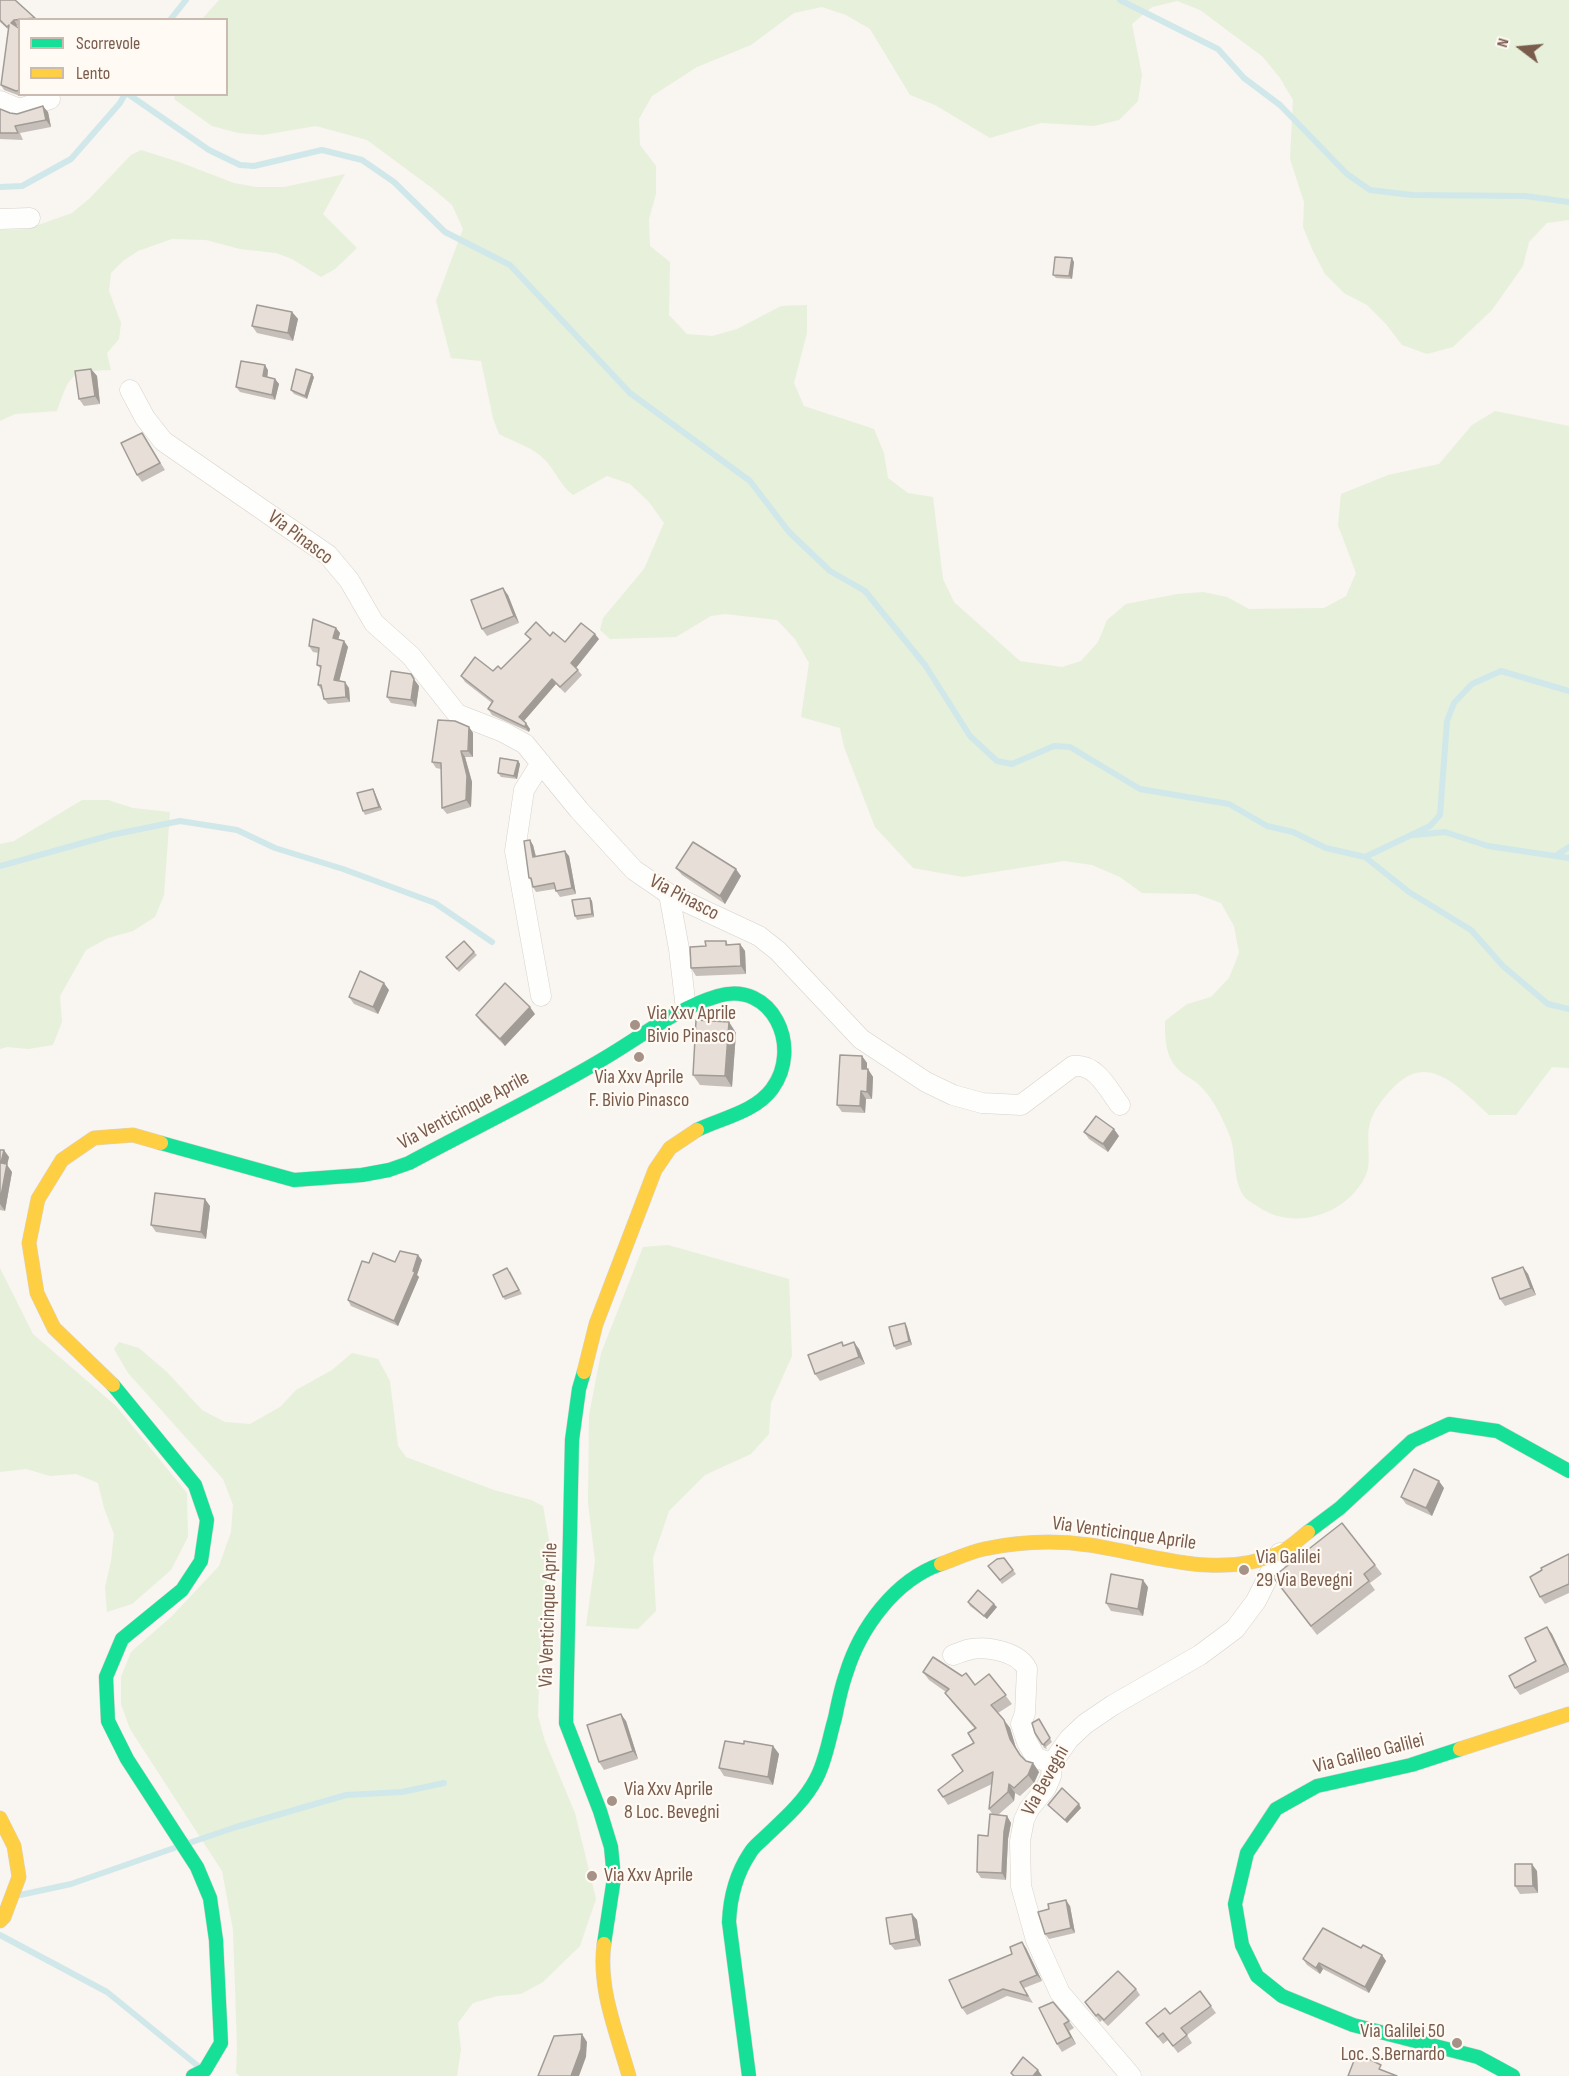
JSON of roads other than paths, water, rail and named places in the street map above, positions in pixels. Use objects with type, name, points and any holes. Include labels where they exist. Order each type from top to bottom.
[{"type":"main road","name":"Via Venticinque Aprile","points":[[193,2076],[205,2070],[221,2043],[216,1940],[210,1898],[197,1868],[127,1759],[108,1721],[106,1677],[122,1639],[182,1590],[201,1562],[207,1520],[195,1485],[109,1380],[54,1328],[37,1293],[29,1243],[38,1199],[62,1160],[94,1138],[133,1135],[294,1180],[362,1175],[389,1170],[409,1163],[597,1062],[686,1009],[719,995],[738,994],[757,1000],[776,1017],[784,1034],[786,1049],[784,1066],[778,1081],[770,1091],[751,1106],[678,1140],[665,1153],[655,1170],[596,1324],[579,1389],[572,1440],[566,1723],[572,1748],[608,1830],[614,1866],[613,1898],[603,1959],[606,1995],[629,2076]]},
{"type":"main road","points":[[1280,1553],[1340,1508],[1412,1441],[1449,1425],[1497,1431],[1569,1471]]},
{"type":"main road","name":"Via Venticinque Aprile","points":[[749,2076],[729,1922],[734,1886],[750,1852],[796,1808],[817,1778],[846,1673],[855,1650],[872,1621],[897,1590],[932,1567],[958,1557],[983,1550],[1032,1542],[1088,1545],[1185,1563],[1215,1566],[1253,1562],[1280,1553]]},
{"type":"main road","name":"Via Galileo Galilei","points":[[1513,2076],[1478,2057],[1353,2025],[1282,1996],[1257,1976],[1242,1946],[1235,1904],[1247,1853],[1276,1809],[1317,1786],[1411,1765],[1569,1714]]},
{"type":"main road","points":[[0,1818],[14,1846],[20,1877],[4,1917],[0,1921]]},
{"type":"street","points":[[0,101],[19,109],[50,99]]},
{"type":"street","points":[[0,219],[30,218]]},
{"type":"street","name":"Via Pinasco","points":[[130,390],[145,418],[163,441],[328,555],[349,580],[374,623],[411,656],[457,714],[503,732],[525,744],[579,810],[634,870],[669,894],[759,936],[778,951],[861,1039],[926,1082],[953,1095],[982,1103],[1021,1105],[1073,1066],[1081,1065],[1090,1068],[1100,1077],[1120,1105]]},
{"type":"street","points":[[541,764],[524,790],[515,851],[541,996]]},
{"type":"street","points":[[669,894],[679,949],[686,1009]]},
{"type":"street","name":"Via Bevegni","points":[[1131,2076],[1060,1993],[1036,1940],[1025,1906],[1020,1877],[1022,1831],[1029,1809],[1046,1788],[1051,1776],[1052,1763],[1058,1752],[1085,1724],[1200,1654],[1235,1629],[1256,1601],[1280,1553]]},
{"type":"street","points":[[953,1654],[974,1649],[1008,1653],[1024,1662],[1027,1668],[1025,1713],[1021,1724],[1027,1743],[1036,1758],[1052,1763]]},
{"type":"waterway","points":[[172,18],[186,0]]},
{"type":"waterway","points":[[1120,0],[1218,49],[1244,78],[1280,105],[1347,174],[1370,190],[1412,195],[1525,196],[1569,202]]},
{"type":"waterway","points":[[0,187],[22,186],[71,159],[124,96]]},
{"type":"waterway","points":[[131,96],[209,150],[240,165],[254,166],[322,150],[362,160],[394,182],[445,232],[510,265],[630,393],[750,481],[789,532],[830,571],[865,591],[925,665],[970,736],[997,761],[1012,764],[1054,746],[1070,747],[1140,789],[1229,804],[1267,826],[1293,832],[1326,848],[1365,857],[1409,892],[1471,930],[1503,966],[1548,1004],[1569,1009]]},
{"type":"waterway","points":[[1365,857],[1430,826],[1440,815],[1447,721],[1454,703],[1472,684],[1501,671],[1569,691]]},
{"type":"waterway","points":[[0,866],[111,835],[180,821],[237,830],[275,848],[343,869],[435,903],[492,942]]},
{"type":"waterway","points":[[1414,835],[1445,832],[1488,846],[1569,858]]},
{"type":"waterway","points":[[1557,855],[1569,847]]},
{"type":"waterway","points":[[189,1843],[346,1795],[402,1792],[444,1783]]},
{"type":"waterway","points":[[20,1895],[71,1884],[177,1847]]},
{"type":"waterway","points":[[0,1935],[107,1992],[198,2066]]},
{"type":"place","name":"Via Xxv Aprile Bivio Pinasco","points":[[635,1025]]},
{"type":"place","name":"Via Xxv Aprile F. Bivio Pinasco","points":[[639,1057]]},
{"type":"place","name":"Via Galilei 29 Via Bevegni","points":[[1244,1570]]},
{"type":"place","name":"Via Xxv Aprile 8 Loc. Bevegni","points":[[612,1801]]},
{"type":"place","name":"Via Xxv Aprile","points":[[592,1876]]},
{"type":"place","name":"Via Galilei 50 Loc. S.Bernardo","points":[[1457,2043]]}]
